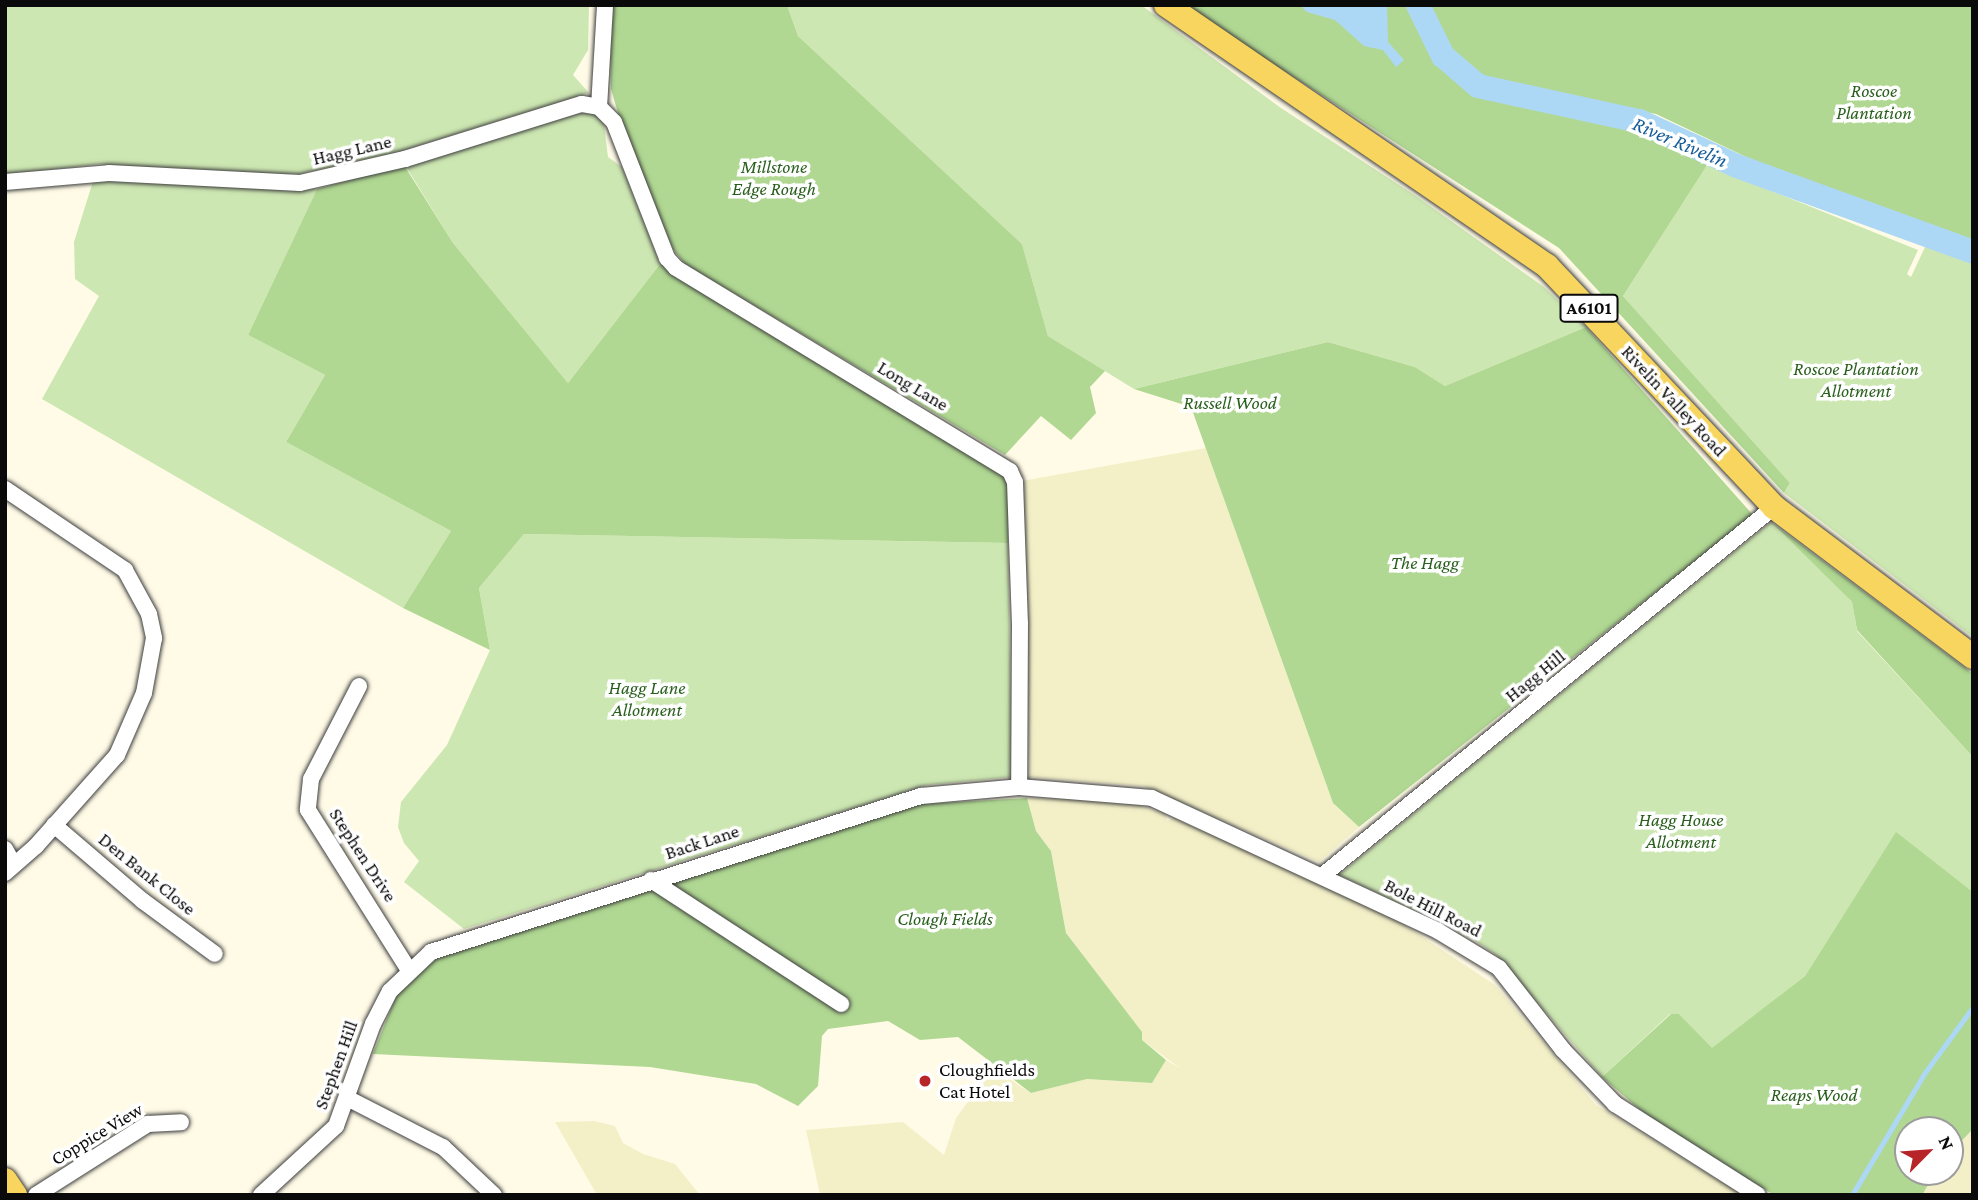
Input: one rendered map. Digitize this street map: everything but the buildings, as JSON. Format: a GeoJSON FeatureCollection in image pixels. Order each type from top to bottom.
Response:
{"type":"FeatureCollection","features":[{"type":"Feature","properties":{"kind":"main road","name":"Rivelin Valley Road"},"geometry":{"type":"LineString","coordinates":[[1166,5],[1547,266],[1774,508],[1973,657]]}},
{"type":"Feature","properties":{"kind":"main road"},"geometry":{"type":"LineString","coordinates":[[5,1180],[15,1195]]}},
{"type":"Feature","properties":{"kind":"street"},"geometry":{"type":"LineString","coordinates":[[599,107],[604,5]]}},
{"type":"Feature","properties":{"kind":"street","name":"Hagg Lane"},"geometry":{"type":"LineString","coordinates":[[5,181],[120,173],[300,183],[405,159],[582,104],[599,107]]}},
{"type":"Feature","properties":{"kind":"street","name":"Long Lane"},"geometry":{"type":"LineString","coordinates":[[599,107],[614,122],[667,258],[676,268],[1010,471],[1015,482],[1020,623],[1019,787]]}},
{"type":"Feature","properties":{"kind":"street"},"geometry":{"type":"LineString","coordinates":[[5,489],[125,570],[149,614],[154,638],[151,665],[132,726],[117,755],[10,869]]}},
{"type":"Feature","properties":{"kind":"street","name":"Hagg Hill"},"geometry":{"type":"LineString","coordinates":[[1322,876],[1774,508]]}},
{"type":"Feature","properties":{"kind":"street","name":"Stephen Drive"},"geometry":{"type":"LineString","coordinates":[[359,686],[311,779],[308,810],[408,969]]}},
{"type":"Feature","properties":{"kind":"street","name":"Bole Hill Road"},"geometry":{"type":"LineString","coordinates":[[1019,787],[1152,798],[1438,931],[1499,968],[1563,1050],[1615,1104],[1758,1195]]}},
{"type":"Feature","properties":{"kind":"street","name":"Back Lane"},"geometry":{"type":"LineString","coordinates":[[408,969],[452,942],[921,796],[1019,787]]}},
{"type":"Feature","properties":{"kind":"street","name":"Den Bank Close"},"geometry":{"type":"LineString","coordinates":[[54,825],[143,901],[215,954]]}},
{"type":"Feature","properties":{"kind":"street"},"geometry":{"type":"LineString","coordinates":[[5,849],[10,869]]}},
{"type":"Feature","properties":{"kind":"street"},"geometry":{"type":"LineString","coordinates":[[651,880],[841,1004]]}},
{"type":"Feature","properties":{"kind":"street","name":"Stephen Hill"},"geometry":{"type":"LineString","coordinates":[[261,1195],[337,1126],[349,1100],[373,1024],[408,969]]}},
{"type":"Feature","properties":{"kind":"street"},"geometry":{"type":"LineString","coordinates":[[349,1100],[443,1147],[494,1195]]}},
{"type":"Feature","properties":{"kind":"street","name":"Coppice View"},"geometry":{"type":"LineString","coordinates":[[36,1195],[148,1124],[181,1122]]}},
{"type":"Feature","properties":{"kind":"shaded area"},"geometry":{"type":"Polygon","coordinates":[[[1206,448],[1333,803],[1359,827],[1319,862],[1143,786],[1030,777],[1022,481],[1206,448]]]}},
{"type":"Feature","properties":{"kind":"shaded area"},"geometry":{"type":"Polygon","coordinates":[[[1027,798],[1120,800],[1144,807],[1165,814],[1167,821],[1174,818],[1394,918],[1495,985],[1596,1105],[1742,1195],[820,1195],[806,1130],[903,1122],[944,1155],[956,1118],[993,1068],[1031,1093],[1087,1079],[1151,1083],[1166,1060],[1181,1069],[1142,1040],[1141,1032],[1066,933],[1051,851],[1036,831],[1027,798]]]}},
{"type":"Feature","properties":{"kind":"shaded area"},"geometry":{"type":"Polygon","coordinates":[[[594,1121],[615,1126],[623,1143],[643,1154],[675,1164],[700,1195],[597,1195],[555,1122],[594,1121]]]}},
{"type":"Feature","properties":{"kind":"shaded area"},"geometry":{"type":"Polygon","coordinates":[[[1973,1129],[1973,1195],[1918,1195],[1925,1186],[1964,1186],[1964,1138],[1973,1129]]]}},
{"type":"Feature","properties":{"kind":"green space"},"geometry":{"type":"Polygon","coordinates":[[[5,5],[589,5],[588,50],[573,75],[589,93],[398,152],[299,174],[174,172],[99,164],[5,175],[5,5]]]}},
{"type":"Feature","properties":{"kind":"green space","name":"Millstone Edge Rough"},"geometry":{"type":"Polygon","coordinates":[[[609,5],[787,5],[798,36],[1022,244],[1048,336],[1105,371],[1090,387],[1096,413],[1071,440],[1041,416],[1005,455],[685,264],[673,249],[621,123],[611,89],[609,5]]]}},
{"type":"Feature","properties":{"kind":"green space"},"geometry":{"type":"Polygon","coordinates":[[[787,5],[1141,5],[1281,108],[1416,196],[1544,287],[1586,327],[1445,386],[1415,367],[1328,342],[1134,389],[1048,336],[1022,244],[798,36],[787,5]]]}},
{"type":"Feature","properties":{"kind":"green space"},"geometry":{"type":"Polygon","coordinates":[[[1182,5],[1411,5],[1437,60],[1465,85],[1629,126],[1711,159],[1623,296],[1790,483],[1784,493],[1559,248],[1182,5]]]}},
{"type":"Feature","properties":{"kind":"green space","name":"Roscoe Plantation"},"geometry":{"type":"Polygon","coordinates":[[[1424,5],[1973,5],[1973,243],[1761,164],[1656,114],[1478,80],[1446,52],[1424,5]]]}},
{"type":"Feature","properties":{"kind":"green space"},"geometry":{"type":"Polygon","coordinates":[[[581,111],[603,117],[608,157],[622,167],[660,264],[568,383],[453,243],[405,165],[581,111]]]}},
{"type":"Feature","properties":{"kind":"green space"},"geometry":{"type":"Polygon","coordinates":[[[404,165],[453,243],[568,383],[660,264],[1003,472],[1008,481],[1008,543],[524,534],[479,588],[490,650],[403,608],[451,531],[286,442],[325,375],[248,335],[317,189],[404,165]]]}},
{"type":"Feature","properties":{"kind":"green space","name":"Roscoe Plantation Allotment"},"geometry":{"type":"Polygon","coordinates":[[[1707,165],[1918,250],[1907,274],[1911,277],[1926,245],[1973,262],[1973,637],[1784,493],[1790,483],[1623,296],[1707,165]]]}},
{"type":"Feature","properties":{"kind":"green space"},"geometry":{"type":"Polygon","coordinates":[[[94,178],[317,189],[248,335],[325,375],[286,442],[451,531],[403,608],[42,399],[99,296],[75,279],[74,242],[94,178]]]}},
{"type":"Feature","properties":{"kind":"green space","name":"The Hagg"},"geometry":{"type":"Polygon","coordinates":[[[1586,327],[1753,515],[1359,827],[1333,803],[1191,407],[1134,389],[1328,342],[1415,367],[1445,386],[1586,327]]]}},
{"type":"Feature","properties":{"kind":"green space","name":"Hagg House Allotment"},"geometry":{"type":"Polygon","coordinates":[[[1771,522],[1852,602],[1857,631],[1973,757],[1973,892],[1896,833],[1805,976],[1712,1049],[1679,1014],[1670,1014],[1602,1077],[1495,954],[1462,932],[1339,875],[1771,522]]]}},
{"type":"Feature","properties":{"kind":"green space"},"geometry":{"type":"Polygon","coordinates":[[[1771,522],[1973,674],[1973,757],[1857,630],[1852,602],[1771,522]]]}},
{"type":"Feature","properties":{"kind":"green space","name":"Hagg Lane Allotment"},"geometry":{"type":"Polygon","coordinates":[[[524,534],[1008,543],[1012,777],[927,785],[464,929],[404,882],[419,861],[404,843],[398,827],[401,802],[447,745],[490,650],[479,588],[524,534]]]}},
{"type":"Feature","properties":{"kind":"green space","name":"Clough Fields"},"geometry":{"type":"Polygon","coordinates":[[[1027,798],[1036,831],[1051,851],[1066,933],[1142,1032],[1142,1040],[1166,1060],[1152,1083],[1087,1079],[1031,1093],[958,1037],[920,1040],[888,1021],[828,1029],[822,1036],[818,1086],[798,1106],[756,1084],[650,1067],[373,1054],[396,996],[434,958],[922,804],[1027,798]]]}},
{"type":"Feature","properties":{"kind":"green space","name":"Reaps Wood"},"geometry":{"type":"Polygon","coordinates":[[[1896,832],[1973,892],[1973,1129],[1964,1138],[1964,1116],[1894,1116],[1894,1186],[1927,1186],[1922,1195],[1774,1195],[1658,1125],[1602,1077],[1671,1014],[1679,1014],[1712,1048],[1805,976],[1896,832]]]}},
{"type":"Feature","properties":{"kind":"water"},"geometry":{"type":"Polygon","coordinates":[[[1300,5],[1387,5],[1388,42],[1404,60],[1396,67],[1383,50],[1364,46],[1335,20],[1307,12],[1300,5]]]}},
{"type":"Feature","properties":{"kind":"waterway","name":"River Rivelin"},"geometry":{"type":"LineString","coordinates":[[1418,5],[1443,56],[1478,86],[1639,121],[1737,166],[1973,252]]}},
{"type":"Feature","properties":{"kind":"waterway"},"geometry":{"type":"LineString","coordinates":[[1852,1195],[1924,1074],[1973,1007]]}},
{"type":"Feature","properties":{"kind":"place","name":"Cloughfields Cat Hotel"},"geometry":{"type":"Point","coordinates":[925,1081]}},
{"type":"Feature","properties":{"kind":"park label","name":"Russell Wood"},"geometry":{"type":"Point","coordinates":[1230,403]}}]}
